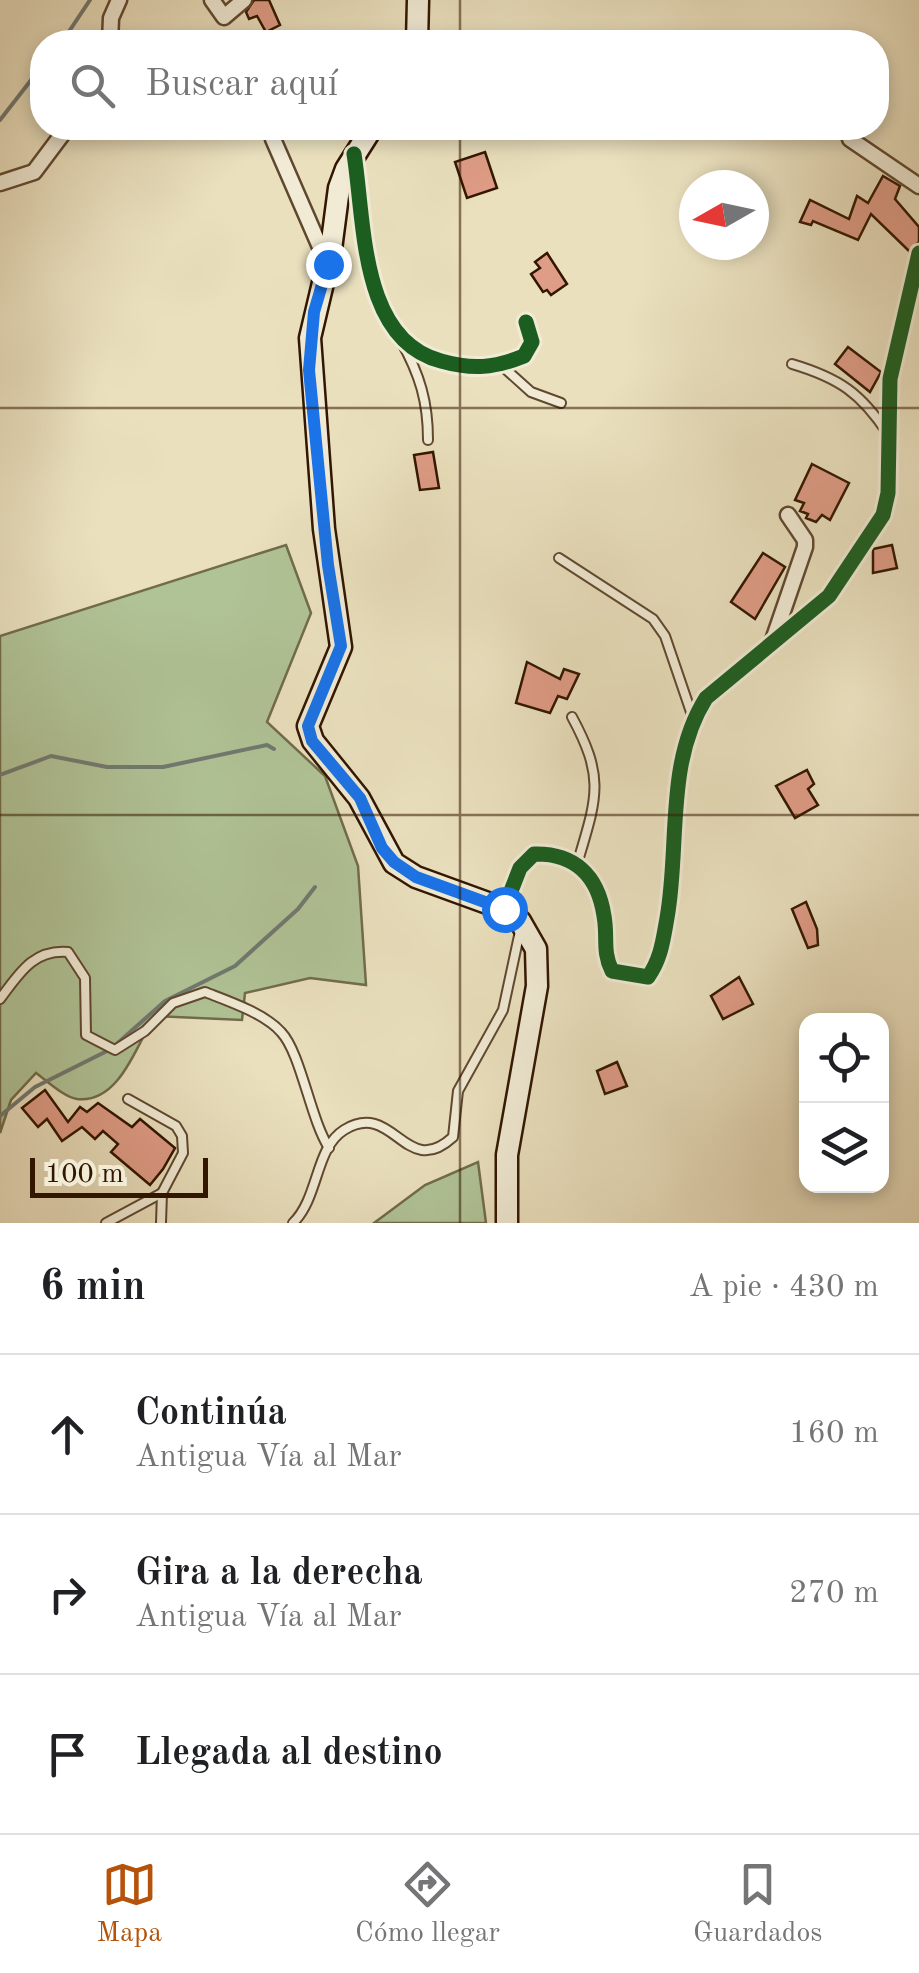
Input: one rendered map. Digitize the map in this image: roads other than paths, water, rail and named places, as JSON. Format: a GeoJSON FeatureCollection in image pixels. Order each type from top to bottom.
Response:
{"type":"FeatureCollection","features":[{"type":"Feature","properties":{"kind":"main road"},"geometry":{"type":"LineString","coordinates":[[417,30],[418,0]]}},
{"type":"Feature","properties":{"kind":"main road"},"geometry":{"type":"LineString","coordinates":[[364,140],[339,188],[328,264],[312,325],[309,370],[328,565],[341,646],[308,726],[312,741],[360,798],[382,848],[394,862],[416,877],[512,915],[536,949],[537,986],[507,1155],[507,1223]]}},
{"type":"Feature","properties":{"kind":"street"},"geometry":{"type":"LineString","coordinates":[[110,30],[119,0]]}},
{"type":"Feature","properties":{"kind":"street"},"geometry":{"type":"LineString","coordinates":[[212,0],[224,17],[244,0]]}},
{"type":"Feature","properties":{"kind":"street"},"geometry":{"type":"LineString","coordinates":[[0,184],[34,172],[58,140]]}},
{"type":"Feature","properties":{"kind":"street"},"geometry":{"type":"LineString","coordinates":[[274,140],[328,264]]}},
{"type":"Feature","properties":{"kind":"street"},"geometry":{"type":"LineString","coordinates":[[851,140],[919,186]]}},
{"type":"Feature","properties":{"kind":"street"},"geometry":{"type":"LineString","coordinates":[[354,154],[376,295],[384,318],[400,341],[421,356],[475,370],[524,356],[532,342],[526,322]]}},
{"type":"Feature","properties":{"kind":"street"},"geometry":{"type":"LineString","coordinates":[[512,915],[520,868],[534,854],[558,853],[578,862],[592,881],[604,916],[604,953],[612,971],[648,977],[659,962],[675,874],[678,780],[693,718],[706,698],[828,596],[883,515],[888,493],[890,378],[919,253]]}},
{"type":"Feature","properties":{"kind":"street"},"geometry":{"type":"LineString","coordinates":[[771,644],[806,540],[788,515]]}},
{"type":"Feature","properties":{"kind":"lane"},"geometry":{"type":"LineString","coordinates":[[400,341],[423,389],[428,440]]}},
{"type":"Feature","properties":{"kind":"lane"},"geometry":{"type":"LineString","coordinates":[[792,364],[820,372],[856,393],[888,434]]}},
{"type":"Feature","properties":{"kind":"lane"},"geometry":{"type":"LineString","coordinates":[[501,365],[531,392],[561,402]]}},
{"type":"Feature","properties":{"kind":"lane"},"geometry":{"type":"LineString","coordinates":[[559,558],[653,619],[665,636],[693,718]]}},
{"type":"Feature","properties":{"kind":"lane"},"geometry":{"type":"LineString","coordinates":[[572,717],[593,757],[596,804],[578,862]]}},
{"type":"Feature","properties":{"kind":"lane"},"geometry":{"type":"LineString","coordinates":[[293,1223],[314,1194],[329,1148],[341,1132],[373,1122],[387,1127],[404,1145],[424,1152],[441,1148],[453,1137],[463,1074],[504,1010],[518,954],[512,915]]}},
{"type":"Feature","properties":{"kind":"lane"},"geometry":{"type":"LineString","coordinates":[[0,998],[26,964],[50,950],[68,952],[85,978],[86,1035],[115,1050],[145,1031],[173,1003],[205,992],[235,1003],[282,1032],[317,1128],[329,1148]]}},
{"type":"Feature","properties":{"kind":"lane"},"geometry":{"type":"LineString","coordinates":[[128,1099],[176,1126],[182,1136],[183,1153],[162,1193],[161,1223]]}},
{"type":"Feature","properties":{"kind":"lane"},"geometry":{"type":"LineString","coordinates":[[106,1223],[162,1193]]}},
{"type":"Feature","properties":{"kind":"waterway"},"geometry":{"type":"LineString","coordinates":[[70,30],[90,0]]}},
{"type":"Feature","properties":{"kind":"waterway"},"geometry":{"type":"LineString","coordinates":[[0,120],[30,81]]}},
{"type":"Feature","properties":{"kind":"waterway"},"geometry":{"type":"LineString","coordinates":[[0,775],[51,756],[107,767],[163,767],[267,745],[274,749]]}},
{"type":"Feature","properties":{"kind":"waterway"},"geometry":{"type":"LineString","coordinates":[[0,1116],[35,1087],[111,1049],[165,1001],[235,966],[298,909],[315,887]]}}]}
